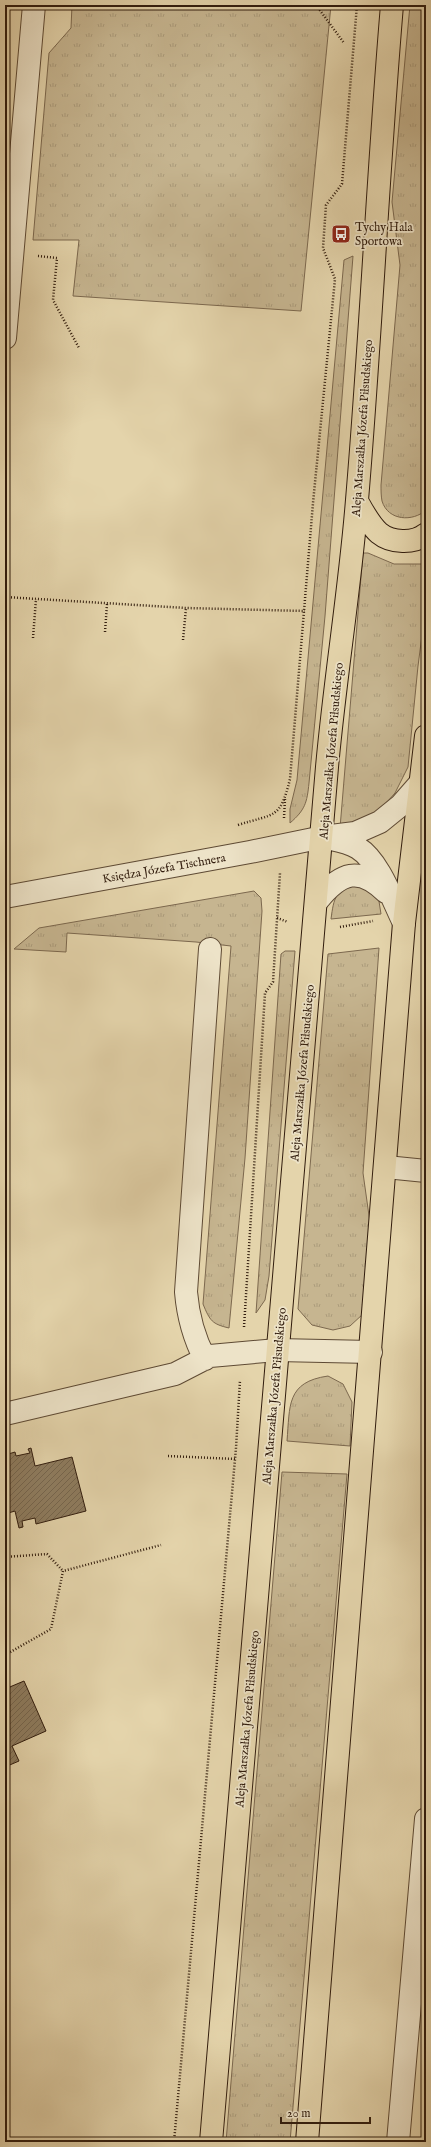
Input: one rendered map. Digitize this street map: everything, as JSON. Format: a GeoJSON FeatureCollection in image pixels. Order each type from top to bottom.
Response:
{"type":"FeatureCollection","features":[{"type":"Feature","properties":{"kind":"main road","name":"Aleja Marszałka Józefa Piłsudskiego"},"geometry":{"type":"LineString","coordinates":[[211,2142],[278,1350],[318,900],[328,765],[357,501],[381,137],[392,5]]}},
{"type":"Feature","properties":{"kind":"main road"},"geometry":{"type":"LineString","coordinates":[[357,501],[379,533],[394,540],[409,541],[422,537],[426,534]]}},
{"type":"Feature","properties":{"kind":"main road"},"geometry":{"type":"LineString","coordinates":[[307,2142],[386,1167],[404,923],[422,781],[426,736]]}},
{"type":"Feature","properties":{"kind":"street"},"geometry":{"type":"LineString","coordinates":[[5,338],[34,5]]}},
{"type":"Feature","properties":{"kind":"street","name":"Księdza Józefa Tischnera"},"geometry":{"type":"LineString","coordinates":[[5,897],[282,846],[323,837],[355,833],[380,822],[401,805],[422,781]]}},
{"type":"Feature","properties":{"kind":"street"},"geometry":{"type":"LineString","coordinates":[[323,837],[345,842],[359,848],[370,860],[404,923]]}},
{"type":"Feature","properties":{"kind":"street"},"geometry":{"type":"LineString","coordinates":[[318,900],[329,887],[339,880],[361,875],[374,880],[390,895]]}},
{"type":"Feature","properties":{"kind":"street"},"geometry":{"type":"LineString","coordinates":[[205,1359],[191,1326],[186,1292],[210,949]]}},
{"type":"Feature","properties":{"kind":"street"},"geometry":{"type":"LineString","coordinates":[[386,1167],[426,1171]]}},
{"type":"Feature","properties":{"kind":"street"},"geometry":{"type":"LineString","coordinates":[[5,1414],[175,1374],[210,1356],[278,1350],[371,1352]]}},
{"type":"Feature","properties":{"kind":"street"},"geometry":{"type":"LineString","coordinates":[[398,2142],[417,2019],[426,1819]]}},
{"type":"Feature","properties":{"kind":"path"},"geometry":{"type":"LineString","coordinates":[[316,5],[344,43]]}},
{"type":"Feature","properties":{"kind":"path"},"geometry":{"type":"LineString","coordinates":[[174,2142],[235,1458],[265,993],[272,982],[285,799],[290,779],[313,503],[335,279],[323,248],[326,205],[342,184],[357,5]]}},
{"type":"Feature","properties":{"kind":"path"},"geometry":{"type":"LineString","coordinates":[[12,254],[57,258],[53,300],[79,348]]}},
{"type":"Feature","properties":{"kind":"path"},"geometry":{"type":"LineString","coordinates":[[5,597],[186,608],[305,611]]}},
{"type":"Feature","properties":{"kind":"path"},"geometry":{"type":"LineString","coordinates":[[33,638],[36,599]]}},
{"type":"Feature","properties":{"kind":"path"},"geometry":{"type":"LineString","coordinates":[[105,632],[107,604]]}},
{"type":"Feature","properties":{"kind":"path"},"geometry":{"type":"LineString","coordinates":[[183,640],[186,608]]}},
{"type":"Feature","properties":{"kind":"path"},"geometry":{"type":"LineString","coordinates":[[231,827],[279,811],[285,799]]}},
{"type":"Feature","properties":{"kind":"path"},"geometry":{"type":"LineString","coordinates":[[277,918],[291,923],[340,927],[377,920],[404,923]]}},
{"type":"Feature","properties":{"kind":"path"},"geometry":{"type":"LineString","coordinates":[[168,1456],[235,1458]]}},
{"type":"Feature","properties":{"kind":"path"},"geometry":{"type":"LineString","coordinates":[[63,1571],[161,1545]]}},
{"type":"Feature","properties":{"kind":"path"},"geometry":{"type":"LineString","coordinates":[[5,1558],[47,1554],[63,1571]]}},
{"type":"Feature","properties":{"kind":"path"},"geometry":{"type":"LineString","coordinates":[[5,1655],[51,1629],[63,1571]]}},
{"type":"Feature","properties":{"kind":"green space"},"geometry":{"type":"Polygon","coordinates":[[[72,5],[331,5],[301,311],[73,296],[79,240],[33,240],[49,53],[71,28],[72,5]]]}},
{"type":"Feature","properties":{"kind":"green space"},"geometry":{"type":"Polygon","coordinates":[[[410,5],[426,5],[426,510],[421,514],[408,518],[401,518],[390,513],[385,508],[382,501],[381,485],[400,265],[392,202],[410,5]]]}},
{"type":"Feature","properties":{"kind":"green space"},"geometry":{"type":"Polygon","coordinates":[[[353,256],[325,616],[309,783],[304,806],[299,814],[290,823],[290,809],[297,780],[344,260],[353,256]]]}},
{"type":"Feature","properties":{"kind":"green space"},"geometry":{"type":"Polygon","coordinates":[[[363,553],[368,553],[394,564],[422,564],[426,569],[425,612],[408,767],[395,793],[378,812],[340,828],[363,553]]]}},
{"type":"Feature","properties":{"kind":"green space"},"geometry":{"type":"Polygon","coordinates":[[[357,884],[378,895],[381,914],[331,919],[333,905],[337,896],[344,889],[357,884]]]}},
{"type":"Feature","properties":{"kind":"green space"},"geometry":{"type":"Polygon","coordinates":[[[254,891],[261,898],[262,911],[245,1158],[229,1328],[212,1321],[203,1304],[231,946],[196,942],[67,933],[66,952],[14,949],[39,928],[254,891]]]}},
{"type":"Feature","properties":{"kind":"green space"},"geometry":{"type":"Polygon","coordinates":[[[379,948],[363,1173],[372,1237],[363,1314],[350,1326],[333,1330],[312,1325],[298,1309],[328,954],[379,948]]]}},
{"type":"Feature","properties":{"kind":"green space"},"geometry":{"type":"Polygon","coordinates":[[[285,951],[295,951],[269,1276],[265,1300],[256,1313],[281,954],[285,951]]]}},
{"type":"Feature","properties":{"kind":"green space"},"geometry":{"type":"Polygon","coordinates":[[[328,1376],[343,1384],[352,1402],[350,1446],[287,1441],[290,1407],[297,1390],[304,1384],[314,1379],[328,1376]]]}},
{"type":"Feature","properties":{"kind":"green space"},"geometry":{"type":"Polygon","coordinates":[[[282,1472],[347,1474],[290,2142],[226,2142],[282,1472]]]}},
{"type":"Feature","properties":{"kind":"building"},"geometry":{"type":"Polygon","coordinates":[[[31,1448],[35,1466],[72,1457],[86,1511],[36,1524],[35,1518],[22,1521],[23,1527],[19,1528],[15,1511],[5,1514],[5,1455],[15,1452],[16,1456],[30,1453],[28,1449],[31,1448]]]}},
{"type":"Feature","properties":{"kind":"building"},"geometry":{"type":"Polygon","coordinates":[[[24,1681],[46,1731],[12,1746],[19,1761],[5,1767],[5,1689],[24,1681]]]}},
{"type":"Feature","properties":{"kind":"place","name":"Tychy Hala Sportowa"},"geometry":{"type":"Point","coordinates":[341,234]}}]}
